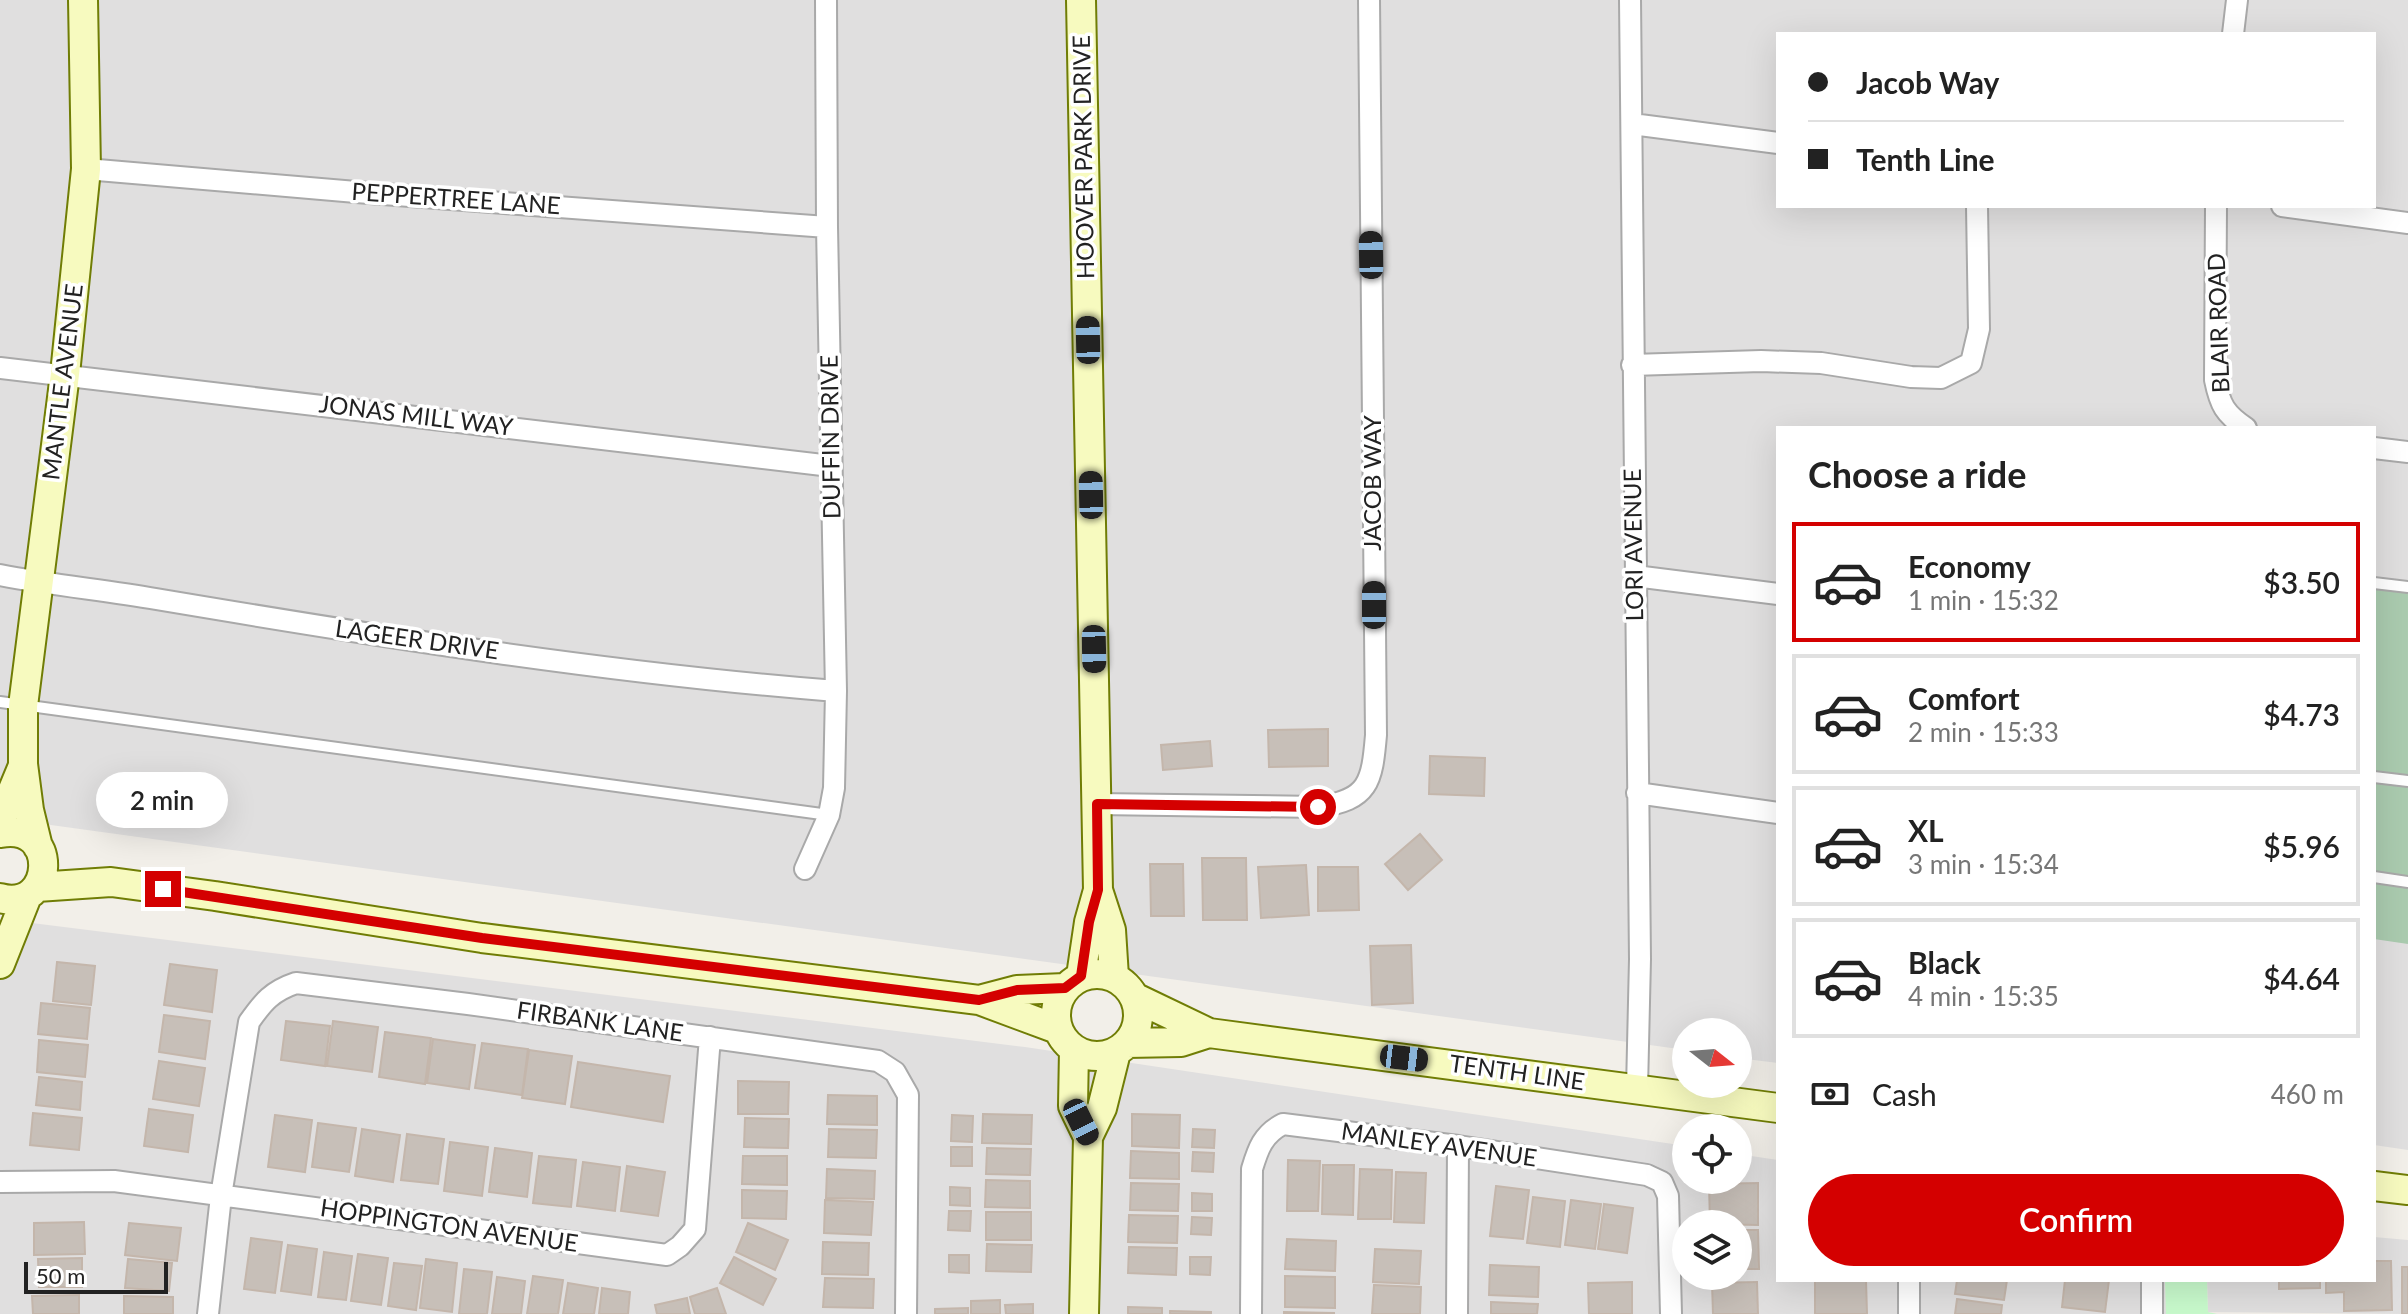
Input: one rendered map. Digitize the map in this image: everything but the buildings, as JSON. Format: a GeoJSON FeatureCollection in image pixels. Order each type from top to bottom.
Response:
{"type":"FeatureCollection","features":[{"type":"Feature","properties":{"kind":"street","name":"MANTLE AVENUE"},"geometry":{"type":"LineString","coordinates":[[40,850],[29,810],[12,704],[39,580],[65,374],[86,169],[83,0]]}},
{"type":"Feature","properties":{"kind":"street","name":"DUFFIN DRIVE"},"geometry":{"type":"LineString","coordinates":[[805,869],[829,815],[834,788],[836,691],[826,0]]}},
{"type":"Feature","properties":{"kind":"street","name":"HOOVER PARK DRIVE"},"geometry":{"type":"LineString","coordinates":[[1073,982],[1098,890],[1081,0]]}},
{"type":"Feature","properties":{"kind":"street","name":"JACOB WAY"},"geometry":{"type":"LineString","coordinates":[[1097,804],[1318,807],[1351,800],[1371,776],[1376,735],[1369,0]]}},
{"type":"Feature","properties":{"kind":"street","name":"LORI AVENUE"},"geometry":{"type":"LineString","coordinates":[[1630,0],[1640,959],[1637,1089]]}},
{"type":"Feature","properties":{"kind":"street"},"geometry":{"type":"LineString","coordinates":[[2233,32],[2237,0]]}},
{"type":"Feature","properties":{"kind":"street"},"geometry":{"type":"LineString","coordinates":[[1632,124],[1776,143]]}},
{"type":"Feature","properties":{"kind":"street","name":"PEPPERTREE LANE"},"geometry":{"type":"LineString","coordinates":[[86,169],[827,227]]}},
{"type":"Feature","properties":{"kind":"street"},"geometry":{"type":"LineString","coordinates":[[1632,365],[1761,361],[1821,363],[1911,377],[1941,378],[1971,363],[1976,347],[1979,329],[1977,208]]}},
{"type":"Feature","properties":{"kind":"street","name":"BLAIR ROAD"},"geometry":{"type":"LineString","coordinates":[[2216,208],[2215,380],[2220,403],[2243,426]]}},
{"type":"Feature","properties":{"kind":"street"},"geometry":{"type":"LineString","coordinates":[[2297,208],[2408,223]]}},
{"type":"Feature","properties":{"kind":"street","name":"JONAS MILL WAY"},"geometry":{"type":"LineString","coordinates":[[0,368],[831,466]]}},
{"type":"Feature","properties":{"kind":"street"},"geometry":{"type":"LineString","coordinates":[[2376,448],[2408,452]]}},
{"type":"Feature","properties":{"kind":"street","name":"LAGEER DRIVE"},"geometry":{"type":"LineString","coordinates":[[0,575],[308,625],[695,680],[836,691]]}},
{"type":"Feature","properties":{"kind":"street"},"geometry":{"type":"LineString","coordinates":[[1635,576],[1776,594]]}},
{"type":"Feature","properties":{"kind":"street","name":"MANTLE AVENUE"},"geometry":{"type":"LineString","coordinates":[[0,821],[23,764]]}},
{"type":"Feature","properties":{"kind":"street"},"geometry":{"type":"LineString","coordinates":[[1637,793],[1776,813]]}},
{"type":"Feature","properties":{"kind":"street"},"geometry":{"type":"LineString","coordinates":[[0,833],[23,834],[40,850],[111,882]]}},
{"type":"Feature","properties":{"kind":"street"},"geometry":{"type":"LineString","coordinates":[[0,964],[21,894],[44,866],[40,850]]}},
{"type":"Feature","properties":{"kind":"street"},"geometry":{"type":"LineString","coordinates":[[21,894],[111,882],[482,938],[979,1000],[1066,1040],[1088,1056],[1102,1056],[1121,1048]]}},
{"type":"Feature","properties":{"kind":"street","name":"HOOVER PARK DRIVE"},"geometry":{"type":"LineString","coordinates":[[1098,890],[1111,930],[1114,977]]}},
{"type":"Feature","properties":{"kind":"street"},"geometry":{"type":"LineString","coordinates":[[979,1000],[1017,990],[1073,982],[1093,973],[1114,977],[1134,997],[1137,1022],[1121,1048],[1102,1108],[1088,1137],[1084,1314]]}},
{"type":"Feature","properties":{"kind":"street"},"geometry":{"type":"LineString","coordinates":[[1073,982],[1058,1001],[1055,1015],[1066,1040],[1073,1106],[1088,1137]]}},
{"type":"Feature","properties":{"kind":"street","name":"FIRBANK LANE"},"geometry":{"type":"LineString","coordinates":[[208,1314],[221,1196],[249,1022],[264,1000],[277,990],[296,983],[878,1061],[895,1072],[908,1095],[906,1314]]}},
{"type":"Feature","properties":{"kind":"street","name":"TENTH LINE"},"geometry":{"type":"LineString","coordinates":[[1134,997],[1209,1033],[1776,1108]]}},
{"type":"Feature","properties":{"kind":"street","name":"TENTH LINE"},"geometry":{"type":"LineString","coordinates":[[1121,1048],[1181,1042],[1209,1033]]}},
{"type":"Feature","properties":{"kind":"street","name":"HOPPINGTON AVENUE"},"geometry":{"type":"LineString","coordinates":[[0,1182],[114,1181],[667,1255],[695,1229],[710,1037]]}},
{"type":"Feature","properties":{"kind":"street","name":"MANLEY AVENUE"},"geometry":{"type":"LineString","coordinates":[[1251,1314],[1252,1169],[1259,1146],[1271,1131],[1283,1124],[1458,1146],[1647,1175],[1662,1182],[1668,1196],[1671,1314]]}},
{"type":"Feature","properties":{"kind":"street"},"geometry":{"type":"LineString","coordinates":[[1457,1314],[1458,1146]]}},
{"type":"Feature","properties":{"kind":"street"},"geometry":{"type":"LineString","coordinates":[[2376,1186],[2408,1190]]}},
{"type":"Feature","properties":{"kind":"street"},"geometry":{"type":"LineString","coordinates":[[1909,1282],[1909,1314]]}},
{"type":"Feature","properties":{"kind":"street"},"geometry":{"type":"LineString","coordinates":[[2152,1282],[2152,1314]]}},
{"type":"Feature","properties":{"kind":"lane"},"geometry":{"type":"LineString","coordinates":[[2376,583],[2408,587]]}},
{"type":"Feature","properties":{"kind":"lane"},"geometry":{"type":"LineString","coordinates":[[12,704],[829,815]]}},
{"type":"Feature","properties":{"kind":"lane"},"geometry":{"type":"LineString","coordinates":[[2376,777],[2408,781]]}},
{"type":"Feature","properties":{"kind":"lane"},"geometry":{"type":"LineString","coordinates":[[2376,877],[2408,882]]}},
{"type":"Feature","properties":{"kind":"shaded area"},"geometry":{"type":"Polygon","coordinates":[[[0,0],[2408,0],[2408,1150],[2376,1145],[2376,426],[1776,426],[1776,1063],[1752,1060],[1752,1018],[1672,1018],[1672,1048],[0,818],[0,0]]]}},
{"type":"Feature","properties":{"kind":"shaded area"},"geometry":{"type":"Polygon","coordinates":[[[0,919],[1025,1047],[1672,1144],[1672,1194],[1752,1194],[1752,1156],[1776,1160],[1776,1282],[2165,1282],[2166,1314],[0,1314],[0,919]]]}},
{"type":"Feature","properties":{"kind":"shaded area"},"geometry":{"type":"Polygon","coordinates":[[[2376,1237],[2408,1240],[2408,1314],[2208,1312],[2207,1282],[2376,1282],[2376,1237]]]}},
{"type":"Feature","properties":{"kind":"green space"},"geometry":{"type":"Polygon","coordinates":[[[2376,588],[2408,592],[2408,944],[2376,939],[2376,588]]]}},
{"type":"Feature","properties":{"kind":"green space"},"geometry":{"type":"Polygon","coordinates":[[[2165,1282],[2207,1282],[2208,1312],[2217,1314],[2166,1314],[2165,1282]]]}},
{"type":"Feature","properties":{"kind":"route"},"geometry":{"type":"LineString","coordinates":[[163,889],[482,938],[979,1000],[1017,990],[1065,988],[1081,976],[1089,922],[1098,890],[1097,804],[1318,807]]}}]}
